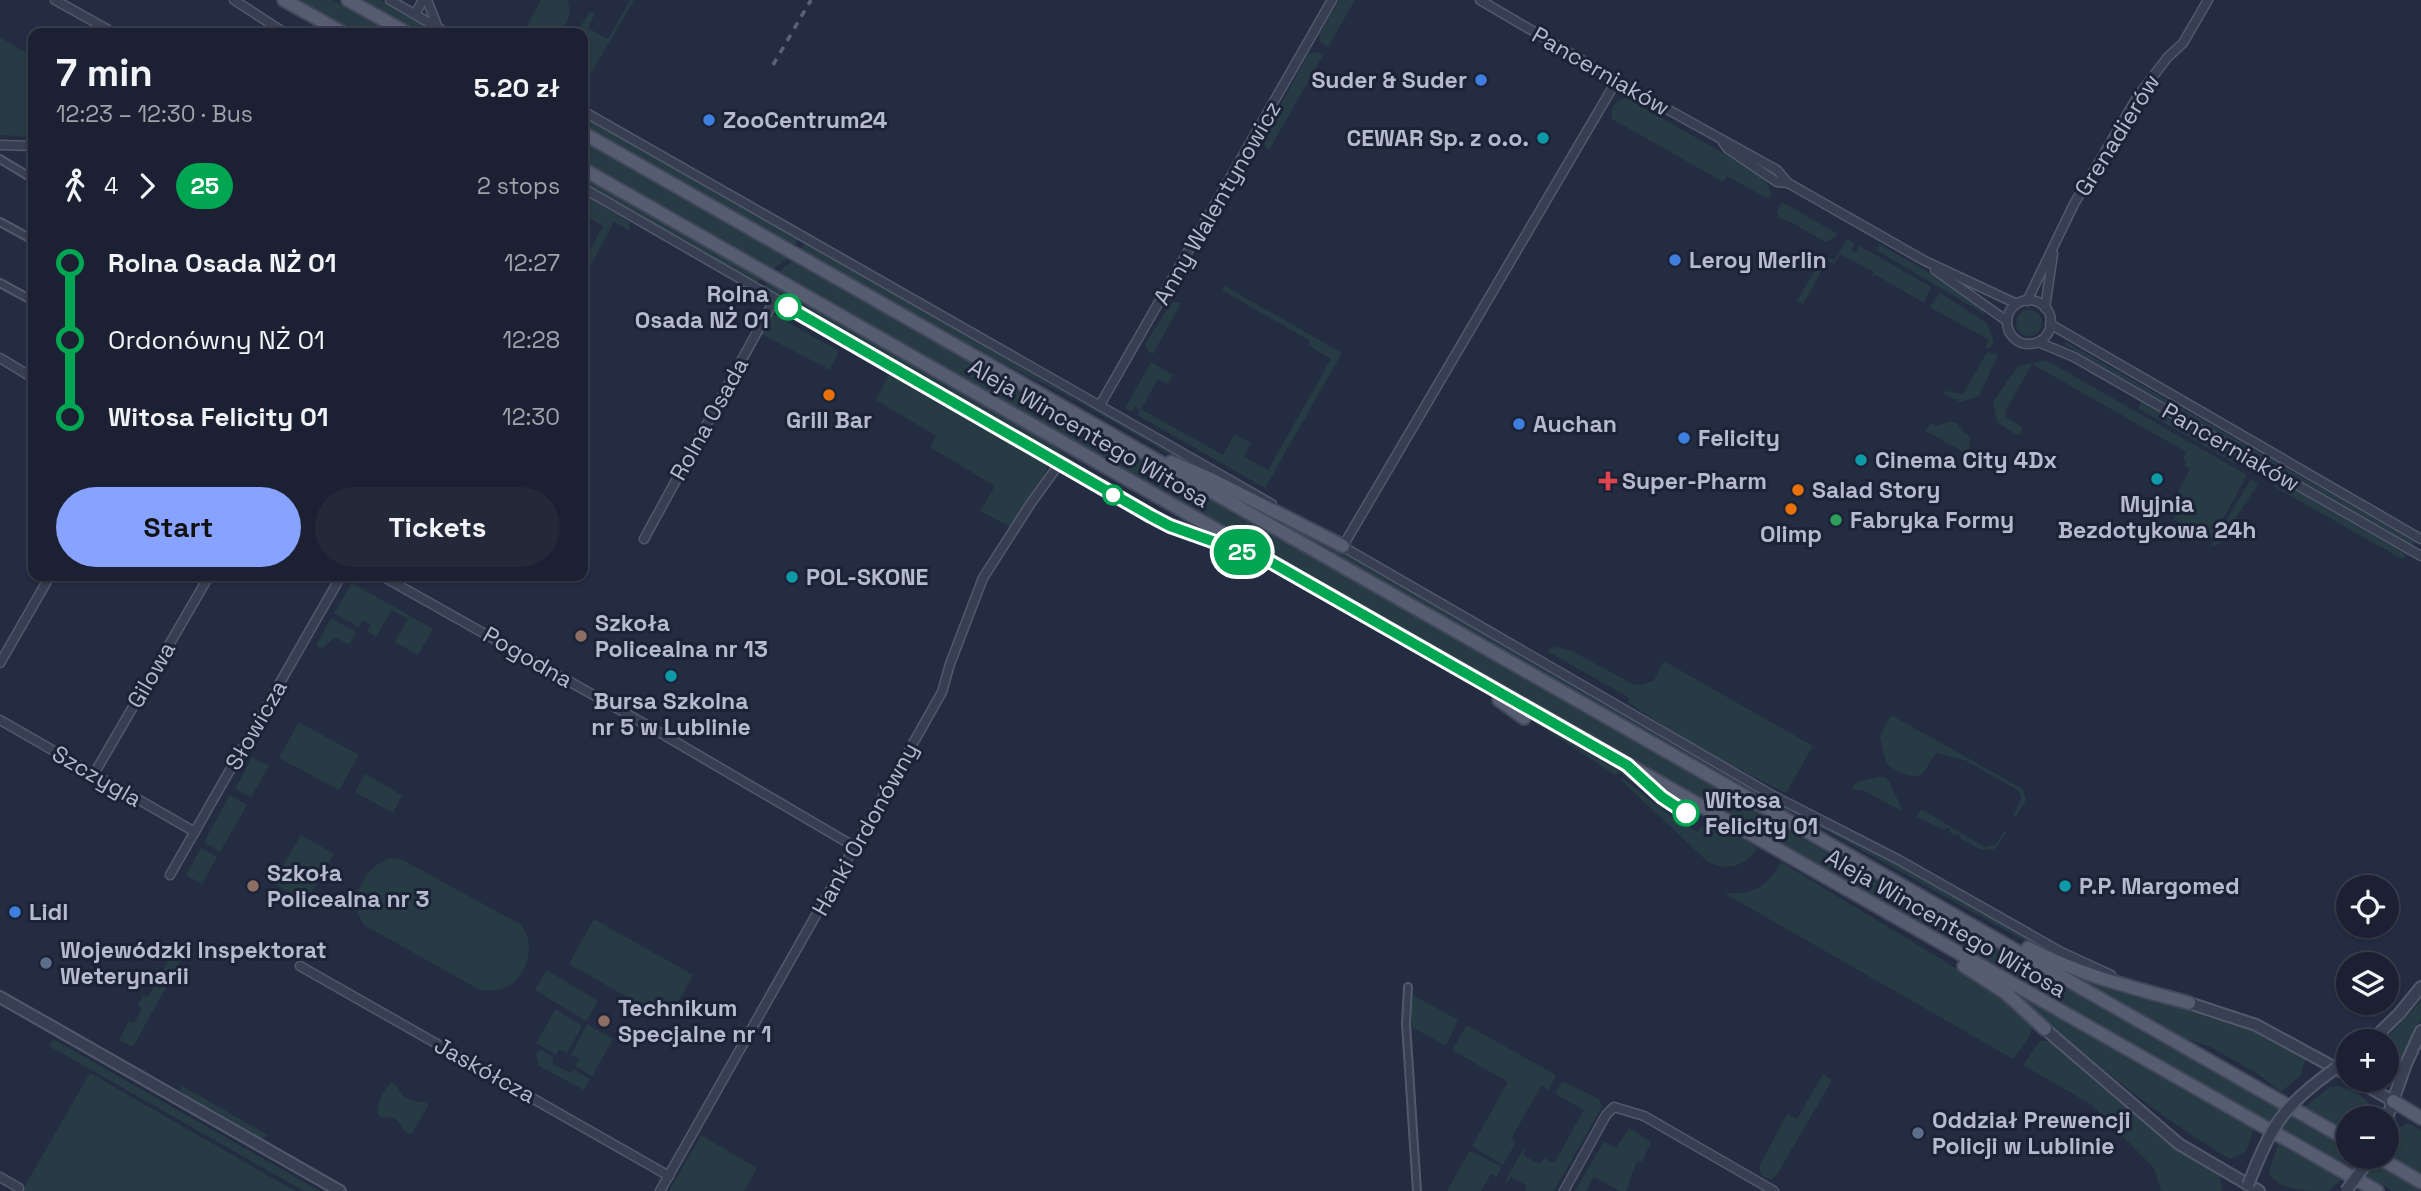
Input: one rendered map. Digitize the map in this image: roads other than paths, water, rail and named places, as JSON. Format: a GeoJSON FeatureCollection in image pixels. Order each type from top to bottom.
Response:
{"type":"FeatureCollection","features":[{"type":"Feature","properties":{"kind":"main road"},"geometry":{"type":"LineString","coordinates":[[284,0],[334,28]]}},
{"type":"Feature","properties":{"kind":"main road"},"geometry":{"type":"LineString","coordinates":[[348,0],[398,28]]}},
{"type":"Feature","properties":{"kind":"main road","name":"Aleja Wincentego Witosa"},"geometry":{"type":"LineString","coordinates":[[588,136],[2336,1133]]}},
{"type":"Feature","properties":{"kind":"main road","name":"Aleja Wincentego Witosa"},"geometry":{"type":"LineString","coordinates":[[588,172],[2377,1191]]}},
{"type":"Feature","properties":{"kind":"main road"},"geometry":{"type":"LineString","coordinates":[[1135,448],[1199,473],[1343,546]]}},
{"type":"Feature","properties":{"kind":"main road"},"geometry":{"type":"LineString","coordinates":[[1060,463],[1170,526],[1271,562]]}},
{"type":"Feature","properties":{"kind":"main road"},"geometry":{"type":"LineString","coordinates":[[1447,663],[1524,718]]}},
{"type":"Feature","properties":{"kind":"main road"},"geometry":{"type":"LineString","coordinates":[[1907,888],[1975,919],[2070,969],[2189,1003]]}},
{"type":"Feature","properties":{"kind":"main road"},"geometry":{"type":"LineString","coordinates":[[1885,913],[2006,993],[2045,1029]]}},
{"type":"Feature","properties":{"kind":"main road"},"geometry":{"type":"LineString","coordinates":[[2393,1101],[2421,1118]]}},
{"type":"Feature","properties":{"kind":"main road"},"geometry":{"type":"LineString","coordinates":[[2399,1169],[2421,1182]]}},
{"type":"Feature","properties":{"kind":"street"},"geometry":{"type":"LineString","coordinates":[[55,0],[105,28]]}},
{"type":"Feature","properties":{"kind":"street"},"geometry":{"type":"LineString","coordinates":[[234,0],[277,28]]}},
{"type":"Feature","properties":{"kind":"street"},"geometry":{"type":"LineString","coordinates":[[390,0],[438,28]]}},
{"type":"Feature","properties":{"kind":"street"},"geometry":{"type":"LineString","coordinates":[[415,14],[425,0],[438,28]]}},
{"type":"Feature","properties":{"kind":"street","name":"Anny Walentynowicz"},"geometry":{"type":"LineString","coordinates":[[1100,405],[1332,0]]}},
{"type":"Feature","properties":{"kind":"street","name":"Pancerniaków"},"geometry":{"type":"LineString","coordinates":[[1480,0],[1723,142],[1777,170],[1788,183],[1925,261],[2017,304]]}},
{"type":"Feature","properties":{"kind":"street","name":"Grenadierów"},"geometry":{"type":"LineString","coordinates":[[2028,301],[2074,204],[2138,96],[2167,58],[2183,43],[2208,0]]}},
{"type":"Feature","properties":{"kind":"street"},"geometry":{"type":"LineString","coordinates":[[1343,546],[1617,80]]}},
{"type":"Feature","properties":{"kind":"street","name":"Aleja Wincentego Witosa"},"geometry":{"type":"LineString","coordinates":[[588,114],[1100,405],[1772,795],[1899,860],[2060,953],[2117,978],[2256,1025],[2336,1068]]}},
{"type":"Feature","properties":{"kind":"street"},"geometry":{"type":"LineString","coordinates":[[0,145],[28,146]]}},
{"type":"Feature","properties":{"kind":"street"},"geometry":{"type":"LineString","coordinates":[[0,159],[28,176]]}},
{"type":"Feature","properties":{"kind":"street","name":"Aleja Wincentego Witosa"},"geometry":{"type":"LineString","coordinates":[[588,191],[1060,463]]}},
{"type":"Feature","properties":{"kind":"street"},"geometry":{"type":"LineString","coordinates":[[0,222],[28,237]]}},
{"type":"Feature","properties":{"kind":"street"},"geometry":{"type":"LineString","coordinates":[[2045,308],[2028,301],[2017,304],[2008,315],[2007,321],[2009,332],[2017,341],[2031,344],[2038,342],[2048,331],[2050,324],[2045,308],[2056,241]]}},
{"type":"Feature","properties":{"kind":"street","name":"Pancerniaków"},"geometry":{"type":"LineString","coordinates":[[1925,261],[1960,290],[2007,321]]}},
{"type":"Feature","properties":{"kind":"street"},"geometry":{"type":"LineString","coordinates":[[0,283],[28,298]]}},
{"type":"Feature","properties":{"kind":"street","name":"Rolna Osada"},"geometry":{"type":"LineString","coordinates":[[644,539],[775,299]]}},
{"type":"Feature","properties":{"kind":"street","name":"Pancerniaków"},"geometry":{"type":"LineString","coordinates":[[2050,324],[2421,539]]}},
{"type":"Feature","properties":{"kind":"street","name":"Pancerniaków"},"geometry":{"type":"LineString","coordinates":[[2038,342],[2074,357],[2421,556]]}},
{"type":"Feature","properties":{"kind":"street"},"geometry":{"type":"LineString","coordinates":[[0,358],[28,375]]}},
{"type":"Feature","properties":{"kind":"street","name":"Hanki Ordonówny"},"geometry":{"type":"LineString","coordinates":[[660,1191],[942,692],[983,578],[1060,463]]}},
{"type":"Feature","properties":{"kind":"street"},"geometry":{"type":"LineString","coordinates":[[0,663],[47,581]]}},
{"type":"Feature","properties":{"kind":"street","name":"Gilowa"},"geometry":{"type":"LineString","coordinates":[[94,774],[206,581]]}},
{"type":"Feature","properties":{"kind":"street","name":"Słowicza"},"geometry":{"type":"LineString","coordinates":[[170,875],[338,581]]}},
{"type":"Feature","properties":{"kind":"street","name":"Pogodna"},"geometry":{"type":"LineString","coordinates":[[391,581],[652,728],[855,847]]}},
{"type":"Feature","properties":{"kind":"street","name":"Szczygla"},"geometry":{"type":"LineString","coordinates":[[0,720],[195,832]]}},
{"type":"Feature","properties":{"kind":"street","name":"Jaskółcza"},"geometry":{"type":"LineString","coordinates":[[300,966],[669,1175]]}},
{"type":"Feature","properties":{"kind":"street"},"geometry":{"type":"LineString","coordinates":[[1408,987],[1406,1024],[1416,1191]]}},
{"type":"Feature","properties":{"kind":"street"},"geometry":{"type":"LineString","coordinates":[[2383,1029],[2421,987]]}},
{"type":"Feature","properties":{"kind":"street"},"geometry":{"type":"LineString","coordinates":[[0,997],[340,1191]]}},
{"type":"Feature","properties":{"kind":"street","name":"Aleja Wincentego Witosa"},"geometry":{"type":"LineString","coordinates":[[2045,1029],[2179,1144],[2246,1188],[2259,1191]]}},
{"type":"Feature","properties":{"kind":"street"},"geometry":{"type":"LineString","coordinates":[[2391,1106],[2421,1031]]}},
{"type":"Feature","properties":{"kind":"street"},"geometry":{"type":"LineString","coordinates":[[2246,1188],[2262,1149],[2281,1116],[2304,1091],[2336,1068]]}},
{"type":"Feature","properties":{"kind":"street"},"geometry":{"type":"LineString","coordinates":[[2377,1092],[2393,1101]]}},
{"type":"Feature","properties":{"kind":"street"},"geometry":{"type":"LineString","coordinates":[[1564,1191],[1605,1115],[1614,1107],[1644,1116],[1774,1191]]}},
{"type":"Feature","properties":{"kind":"street"},"geometry":{"type":"LineString","coordinates":[[2346,1191],[2362,1169]]}},
{"type":"Feature","properties":{"kind":"street"},"geometry":{"type":"LineString","coordinates":[[0,1177],[19,1188]]}},
{"type":"Feature","properties":{"kind":"railway"},"geometry":{"type":"LineString","coordinates":[[773,65],[811,0]]}},
{"type":"Feature","properties":{"kind":"place","name":"Suder & Suder"},"geometry":{"type":"Point","coordinates":[1481,80]}},
{"type":"Feature","properties":{"kind":"place","name":"ZooCentrum24"},"geometry":{"type":"Point","coordinates":[709,120]}},
{"type":"Feature","properties":{"kind":"place","name":"CEWAR Sp. z o.o."},"geometry":{"type":"Point","coordinates":[1543,138]}},
{"type":"Feature","properties":{"kind":"place","name":"Leroy Merlin"},"geometry":{"type":"Point","coordinates":[1675,260]}},
{"type":"Feature","properties":{"kind":"place","name":"Rolna Osada NŻ 01"},"geometry":{"type":"Point","coordinates":[788,307]}},
{"type":"Feature","properties":{"kind":"place","name":"Grill Bar"},"geometry":{"type":"Point","coordinates":[829,395]}},
{"type":"Feature","properties":{"kind":"place","name":"Auchan"},"geometry":{"type":"Point","coordinates":[1519,424]}},
{"type":"Feature","properties":{"kind":"place","name":"Felicity"},"geometry":{"type":"Point","coordinates":[1684,438]}},
{"type":"Feature","properties":{"kind":"place","name":"Cinema City 4Dx"},"geometry":{"type":"Point","coordinates":[1861,460]}},
{"type":"Feature","properties":{"kind":"place","name":"Myjnia Bezdotykowa 24h"},"geometry":{"type":"Point","coordinates":[2157,479]}},
{"type":"Feature","properties":{"kind":"place","name":"Super-Pharm"},"geometry":{"type":"Point","coordinates":[1608,481]}},
{"type":"Feature","properties":{"kind":"place","name":"Salad Story"},"geometry":{"type":"Point","coordinates":[1798,490]}},
{"type":"Feature","properties":{"kind":"place","name":"Olimp"},"geometry":{"type":"Point","coordinates":[1791,509]}},
{"type":"Feature","properties":{"kind":"place","name":"Fabryka Formy"},"geometry":{"type":"Point","coordinates":[1836,520]}},
{"type":"Feature","properties":{"kind":"place","name":"POL-SKONE"},"geometry":{"type":"Point","coordinates":[792,577]}},
{"type":"Feature","properties":{"kind":"place","name":"Szkoła Policealna nr 13"},"geometry":{"type":"Point","coordinates":[581,636]}},
{"type":"Feature","properties":{"kind":"place","name":"Bursa Szkolna nr 5 w Lublinie"},"geometry":{"type":"Point","coordinates":[671,676]}},
{"type":"Feature","properties":{"kind":"place","name":"Witosa Felicity 01"},"geometry":{"type":"Point","coordinates":[1686,813]}},
{"type":"Feature","properties":{"kind":"place","name":"Szkoła Policealna nr 3"},"geometry":{"type":"Point","coordinates":[253,886]}},
{"type":"Feature","properties":{"kind":"place","name":"P.P. Margomed"},"geometry":{"type":"Point","coordinates":[2065,886]}},
{"type":"Feature","properties":{"kind":"place","name":"Lidl"},"geometry":{"type":"Point","coordinates":[15,912]}},
{"type":"Feature","properties":{"kind":"place","name":"Wojewódzki Inspektorat Weterynarii"},"geometry":{"type":"Point","coordinates":[46,963]}},
{"type":"Feature","properties":{"kind":"place","name":"Technikum Specjalne nr 1"},"geometry":{"type":"Point","coordinates":[604,1021]}},
{"type":"Feature","properties":{"kind":"place","name":"Oddział Prewencji Policji w Lublinie"},"geometry":{"type":"Point","coordinates":[1918,1133]}}]}
